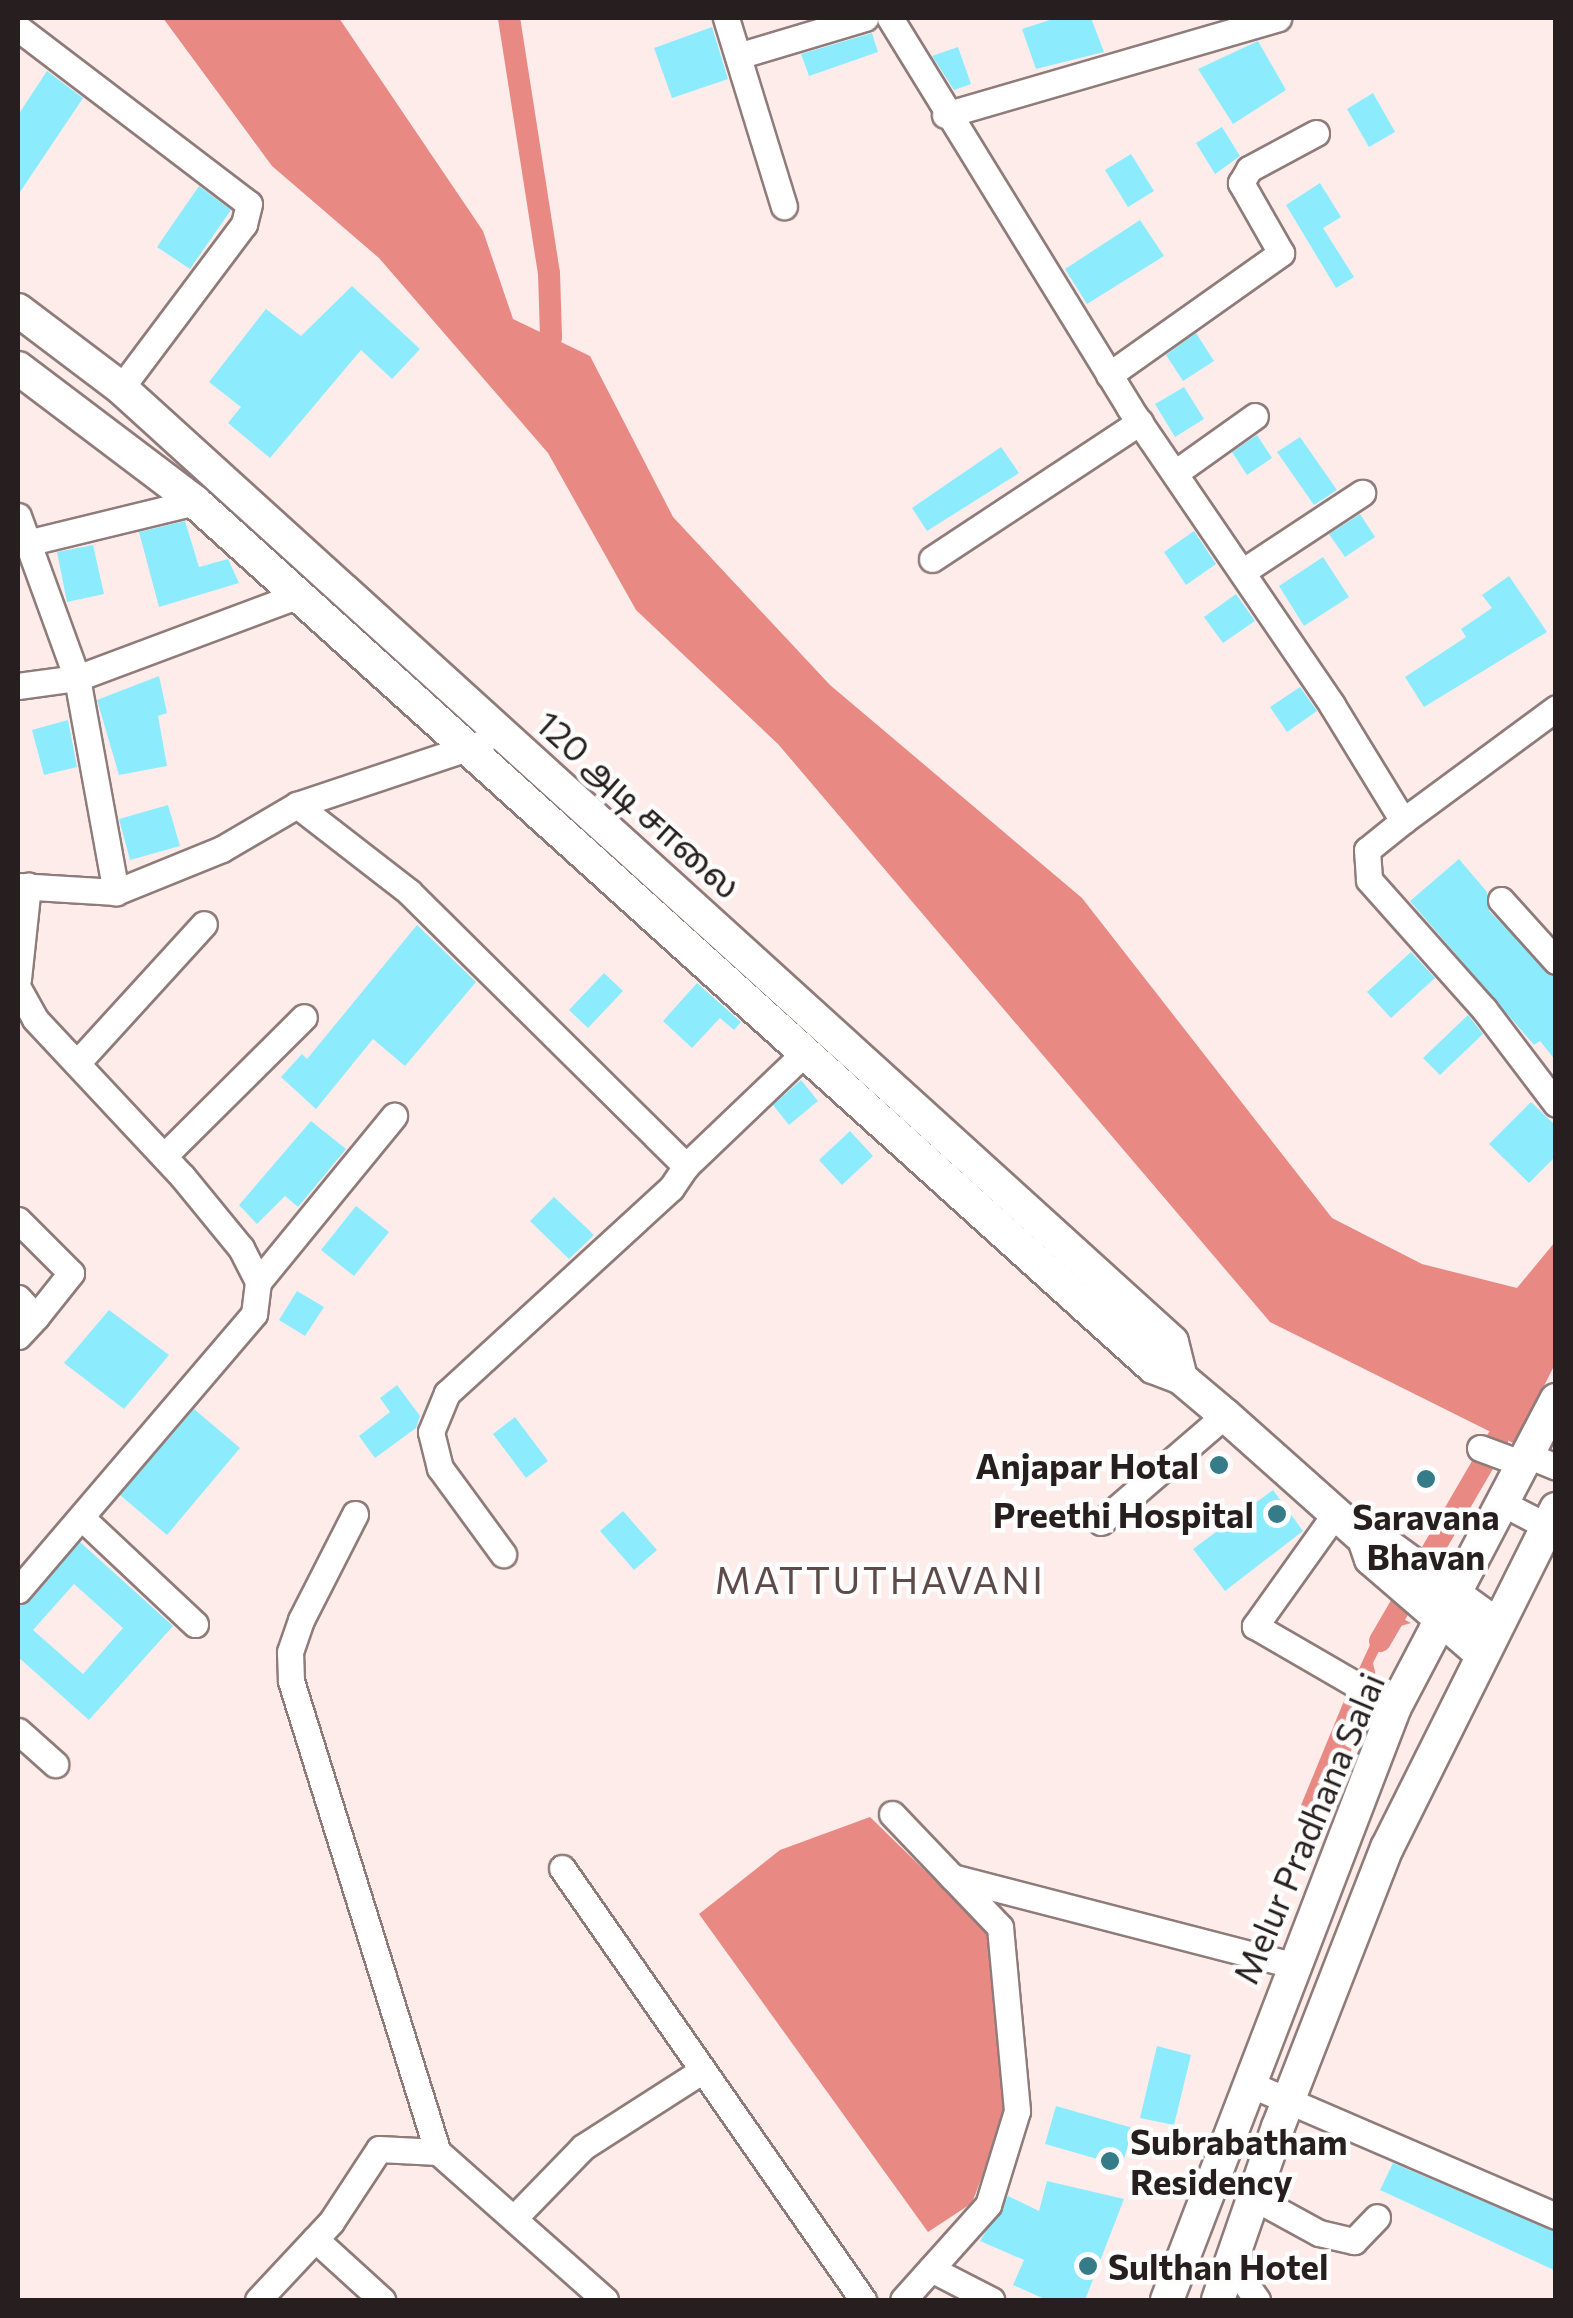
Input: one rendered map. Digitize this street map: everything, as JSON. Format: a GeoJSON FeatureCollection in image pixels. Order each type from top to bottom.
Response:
{"type":"FeatureCollection","features":[{"type":"Feature","properties":{"kind":"main road","name":"120 அடி சாலை"},"geometry":{"type":"LineString","coordinates":[[18,310],[121,388],[1172,1342],[1181,1378]]}},
{"type":"Feature","properties":{"kind":"main road","name":"120 அடி சாலை"},"geometry":{"type":"LineString","coordinates":[[18,368],[195,502],[466,752],[1153,1367],[1181,1378],[1225,1415],[1364,1539],[1372,1559],[1410,1577],[1450,1608],[1481,1654]]}},
{"type":"Feature","properties":{"kind":"main road","name":"Melur Pradhana Salai"},"geometry":{"type":"LineString","coordinates":[[1166,2300],[1252,2085],[1375,1695],[1450,1608],[1529,1462],[1550,1409]]}},
{"type":"Feature","properties":{"kind":"main road"},"geometry":{"type":"LineString","coordinates":[[1218,2300],[1287,2104],[1387,1848],[1496,1624],[1552,1522]]}},
{"type":"Feature","properties":{"kind":"main road","name":"120 அடி சாலை"},"geometry":{"type":"LineString","coordinates":[[1450,1608],[1496,1624]]}},
{"type":"Feature","properties":{"kind":"street"},"geometry":{"type":"LineString","coordinates":[[726,18],[784,206]]}},
{"type":"Feature","properties":{"kind":"street"},"geometry":{"type":"LineString","coordinates":[[738,56],[865,18]]}},
{"type":"Feature","properties":{"kind":"street"},"geometry":{"type":"LineString","coordinates":[[890,18],[945,115],[1109,375],[1402,821]]}},
{"type":"Feature","properties":{"kind":"street"},"geometry":{"type":"LineString","coordinates":[[945,115],[1202,29],[1278,18]]}},
{"type":"Feature","properties":{"kind":"street"},"geometry":{"type":"LineString","coordinates":[[18,28],[249,204],[244,224],[121,388]]}},
{"type":"Feature","properties":{"kind":"street"},"geometry":{"type":"LineString","coordinates":[[1109,375],[1281,252],[1241,183],[1249,169],[1316,134]]}},
{"type":"Feature","properties":{"kind":"street"},"geometry":{"type":"LineString","coordinates":[[1174,473],[1255,416]]}},
{"type":"Feature","properties":{"kind":"street"},"geometry":{"type":"LineString","coordinates":[[932,559],[1140,422]]}},
{"type":"Feature","properties":{"kind":"street"},"geometry":{"type":"LineString","coordinates":[[1242,572],[1362,493]]}},
{"type":"Feature","properties":{"kind":"street"},"geometry":{"type":"LineString","coordinates":[[31,542],[195,502]]}},
{"type":"Feature","properties":{"kind":"street"},"geometry":{"type":"LineString","coordinates":[[18,516],[31,542],[77,678],[116,892]]}},
{"type":"Feature","properties":{"kind":"street"},"geometry":{"type":"LineString","coordinates":[[18,686],[77,678],[299,595]]}},
{"type":"Feature","properties":{"kind":"street"},"geometry":{"type":"LineString","coordinates":[[1556,708],[1367,850],[1369,880],[1484,1009],[1556,1104]]}},
{"type":"Feature","properties":{"kind":"street"},"geometry":{"type":"LineString","coordinates":[[18,979],[23,886],[116,892],[222,849],[297,806],[466,752],[501,732]]}},
{"type":"Feature","properties":{"kind":"street"},"geometry":{"type":"LineString","coordinates":[[297,806],[408,892],[686,1166]]}},
{"type":"Feature","properties":{"kind":"street"},"geometry":{"type":"LineString","coordinates":[[1501,900],[1556,961]]}},
{"type":"Feature","properties":{"kind":"street"},"geometry":{"type":"LineString","coordinates":[[77,1063],[204,924]]}},
{"type":"Feature","properties":{"kind":"street"},"geometry":{"type":"LineString","coordinates":[[18,988],[35,1019],[164,1156],[240,1248],[258,1282]]}},
{"type":"Feature","properties":{"kind":"street"},"geometry":{"type":"LineString","coordinates":[[164,1156],[304,1016]]}},
{"type":"Feature","properties":{"kind":"street"},"geometry":{"type":"LineString","coordinates":[[504,1554],[440,1468],[431,1432],[447,1393],[671,1188],[686,1166],[804,1054]]}},
{"type":"Feature","properties":{"kind":"street"},"geometry":{"type":"LineString","coordinates":[[18,1590],[254,1314],[258,1282],[394,1116]]}},
{"type":"Feature","properties":{"kind":"street"},"geometry":{"type":"LineString","coordinates":[[18,1220],[71,1273],[18,1336]]}},
{"type":"Feature","properties":{"kind":"street"},"geometry":{"type":"LineString","coordinates":[[18,1298],[36,1317]]}},
{"type":"Feature","properties":{"kind":"street"},"geometry":{"type":"LineString","coordinates":[[1102,1522],[1225,1415]]}},
{"type":"Feature","properties":{"kind":"street"},"geometry":{"type":"LineString","coordinates":[[1480,1448],[1529,1462]]}},
{"type":"Feature","properties":{"kind":"street"},"geometry":{"type":"LineString","coordinates":[[1504,1504],[1552,1522]]}},
{"type":"Feature","properties":{"kind":"street"},"geometry":{"type":"LineString","coordinates":[[355,1514],[302,1620],[290,1652],[292,1681],[438,2152],[516,2216],[605,2300]]}},
{"type":"Feature","properties":{"kind":"street"},"geometry":{"type":"LineString","coordinates":[[1335,1514],[1256,1626],[1375,1695]]}},
{"type":"Feature","properties":{"kind":"street"},"geometry":{"type":"LineString","coordinates":[[82,1518],[194,1624]]}},
{"type":"Feature","properties":{"kind":"street"},"geometry":{"type":"LineString","coordinates":[[18,1731],[55,1764]]}},
{"type":"Feature","properties":{"kind":"street"},"geometry":{"type":"LineString","coordinates":[[892,1814],[1000,1927],[1017,2111],[988,2205],[903,2300]]}},
{"type":"Feature","properties":{"kind":"street"},"geometry":{"type":"LineString","coordinates":[[562,1868],[700,2072],[863,2300]]}},
{"type":"Feature","properties":{"kind":"street"},"geometry":{"type":"LineString","coordinates":[[952,1877],[1292,1965]]}},
{"type":"Feature","properties":{"kind":"street"},"geometry":{"type":"LineString","coordinates":[[516,2216],[583,2147],[700,2072]]}},
{"type":"Feature","properties":{"kind":"street"},"geometry":{"type":"LineString","coordinates":[[1252,2085],[1287,2104],[1556,2216]]}},
{"type":"Feature","properties":{"kind":"street"},"geometry":{"type":"LineString","coordinates":[[258,2300],[315,2239],[379,2149],[438,2152]]}},
{"type":"Feature","properties":{"kind":"street"},"geometry":{"type":"LineString","coordinates":[[1253,2196],[1318,2234],[1354,2241],[1377,2217]]}},
{"type":"Feature","properties":{"kind":"street"},"geometry":{"type":"LineString","coordinates":[[1238,2238],[1242,2276],[1257,2300]]}},
{"type":"Feature","properties":{"kind":"street"},"geometry":{"type":"LineString","coordinates":[[315,2239],[382,2300]]}},
{"type":"Feature","properties":{"kind":"street"},"geometry":{"type":"LineString","coordinates":[[931,2269],[991,2300]]}},
{"type":"Feature","properties":{"kind":"shaded area"},"geometry":{"type":"Polygon","coordinates":[[[163,18],[339,18],[483,231],[513,319],[590,356],[673,517],[830,685],[1082,898],[1332,1218],[1422,1264],[1517,1288],[1555,1242],[1555,1364],[1515,1444],[1270,1322],[778,744],[636,610],[548,453],[379,258],[272,166],[163,18]]]}},
{"type":"Feature","properties":{"kind":"shaded area"},"geometry":{"type":"Polygon","coordinates":[[[1386,1610],[1411,1623],[1390,1629],[1373,1663],[1378,1685],[1358,1671],[1386,1610]]]}},
{"type":"Feature","properties":{"kind":"shaded area"},"geometry":{"type":"Polygon","coordinates":[[[1346,1696],[1370,1705],[1325,1814],[1299,1810],[1346,1696]]]}},
{"type":"Feature","properties":{"kind":"shaded area"},"geometry":{"type":"Polygon","coordinates":[[[870,1817],[990,1934],[1005,2116],[972,2203],[928,2232],[699,1914],[780,1850],[870,1817]]]}},
{"type":"Feature","properties":{"kind":"building"},"geometry":{"type":"Polygon","coordinates":[[[1056,18],[1091,18],[1104,52],[1036,69],[1022,29],[1056,18]]]}},
{"type":"Feature","properties":{"kind":"building"},"geometry":{"type":"Polygon","coordinates":[[[712,27],[728,79],[672,98],[654,48],[712,27]]]}},
{"type":"Feature","properties":{"kind":"building"},"geometry":{"type":"Polygon","coordinates":[[[872,33],[878,52],[809,76],[801,54],[872,33]]]}},
{"type":"Feature","properties":{"kind":"building"},"geometry":{"type":"Polygon","coordinates":[[[1258,41],[1286,90],[1233,124],[1198,69],[1258,41]]]}},
{"type":"Feature","properties":{"kind":"building"},"geometry":{"type":"Polygon","coordinates":[[[958,47],[971,84],[954,90],[932,56],[958,47]]]}},
{"type":"Feature","properties":{"kind":"building"},"geometry":{"type":"Polygon","coordinates":[[[47,71],[83,98],[18,195],[18,115],[47,71]]]}},
{"type":"Feature","properties":{"kind":"building"},"geometry":{"type":"Polygon","coordinates":[[[1373,93],[1395,132],[1369,147],[1347,109],[1373,93]]]}},
{"type":"Feature","properties":{"kind":"building"},"geometry":{"type":"Polygon","coordinates":[[[1222,127],[1240,156],[1215,174],[1196,143],[1222,127]]]}},
{"type":"Feature","properties":{"kind":"building"},"geometry":{"type":"Polygon","coordinates":[[[1131,154],[1154,191],[1128,207],[1105,170],[1131,154]]]}},
{"type":"Feature","properties":{"kind":"building"},"geometry":{"type":"Polygon","coordinates":[[[1320,183],[1341,217],[1323,228],[1354,277],[1336,288],[1286,205],[1320,183]]]}},
{"type":"Feature","properties":{"kind":"building"},"geometry":{"type":"Polygon","coordinates":[[[199,186],[231,210],[190,269],[157,247],[199,186]]]}},
{"type":"Feature","properties":{"kind":"building"},"geometry":{"type":"Polygon","coordinates":[[[1140,220],[1164,256],[1087,304],[1065,269],[1140,220]]]}},
{"type":"Feature","properties":{"kind":"building"},"geometry":{"type":"Polygon","coordinates":[[[352,286],[420,349],[392,379],[361,350],[270,458],[228,423],[241,407],[209,382],[266,309],[301,336],[352,286]]]}},
{"type":"Feature","properties":{"kind":"building"},"geometry":{"type":"Polygon","coordinates":[[[1196,333],[1214,361],[1183,381],[1166,355],[1196,333]]]}},
{"type":"Feature","properties":{"kind":"building"},"geometry":{"type":"Polygon","coordinates":[[[1184,387],[1204,419],[1175,437],[1155,404],[1184,387]]]}},
{"type":"Feature","properties":{"kind":"building"},"geometry":{"type":"Polygon","coordinates":[[[1257,435],[1272,458],[1247,475],[1232,452],[1257,435]]]}},
{"type":"Feature","properties":{"kind":"building"},"geometry":{"type":"Polygon","coordinates":[[[1300,437],[1337,490],[1314,505],[1277,452],[1300,437]]]}},
{"type":"Feature","properties":{"kind":"building"},"geometry":{"type":"Polygon","coordinates":[[[1001,447],[1019,473],[927,531],[912,508],[1001,447]]]}},
{"type":"Feature","properties":{"kind":"building"},"geometry":{"type":"Polygon","coordinates":[[[1360,514],[1375,537],[1345,557],[1329,534],[1360,514]]]}},
{"type":"Feature","properties":{"kind":"building"},"geometry":{"type":"Polygon","coordinates":[[[185,521],[199,567],[228,559],[239,583],[159,607],[139,532],[185,521]]]}},
{"type":"Feature","properties":{"kind":"building"},"geometry":{"type":"Polygon","coordinates":[[[1194,531],[1216,564],[1186,585],[1164,552],[1194,531]]]}},
{"type":"Feature","properties":{"kind":"building"},"geometry":{"type":"Polygon","coordinates":[[[93,545],[104,594],[67,602],[57,552],[93,545]]]}},
{"type":"Feature","properties":{"kind":"building"},"geometry":{"type":"Polygon","coordinates":[[[1323,557],[1349,597],[1304,626],[1279,586],[1323,557]]]}},
{"type":"Feature","properties":{"kind":"building"},"geometry":{"type":"Polygon","coordinates":[[[1509,576],[1547,632],[1424,707],[1405,677],[1466,637],[1461,629],[1492,608],[1482,595],[1509,576]]]}},
{"type":"Feature","properties":{"kind":"building"},"geometry":{"type":"Polygon","coordinates":[[[1236,594],[1255,621],[1223,643],[1204,617],[1236,594]]]}},
{"type":"Feature","properties":{"kind":"building"},"geometry":{"type":"Polygon","coordinates":[[[159,676],[167,713],[158,716],[167,766],[119,775],[97,700],[159,676]]]}},
{"type":"Feature","properties":{"kind":"building"},"geometry":{"type":"Polygon","coordinates":[[[1300,687],[1317,711],[1287,732],[1270,707],[1300,687]]]}},
{"type":"Feature","properties":{"kind":"building"},"geometry":{"type":"Polygon","coordinates":[[[68,720],[77,767],[44,775],[32,730],[68,720]]]}},
{"type":"Feature","properties":{"kind":"building"},"geometry":{"type":"Polygon","coordinates":[[[168,805],[180,846],[130,860],[119,819],[168,805]]]}},
{"type":"Feature","properties":{"kind":"building"},"geometry":{"type":"Polygon","coordinates":[[[1459,859],[1487,892],[1489,911],[1556,977],[1556,1061],[1540,1041],[1534,1045],[1410,901],[1459,859]]]}},
{"type":"Feature","properties":{"kind":"building"},"geometry":{"type":"Polygon","coordinates":[[[417,925],[476,982],[405,1066],[373,1039],[316,1109],[281,1077],[302,1054],[307,1059],[417,925]]]}},
{"type":"Feature","properties":{"kind":"building"},"geometry":{"type":"Polygon","coordinates":[[[1411,952],[1435,978],[1391,1018],[1367,992],[1411,952]]]}},
{"type":"Feature","properties":{"kind":"building"},"geometry":{"type":"Polygon","coordinates":[[[604,973],[623,991],[588,1028],[569,1010],[604,973]]]}},
{"type":"Feature","properties":{"kind":"building"},"geometry":{"type":"Polygon","coordinates":[[[697,983],[741,1022],[734,1030],[720,1018],[692,1048],[663,1021],[697,983]]]}},
{"type":"Feature","properties":{"kind":"building"},"geometry":{"type":"Polygon","coordinates":[[[1468,1015],[1483,1034],[1440,1075],[1423,1058],[1468,1015]]]}},
{"type":"Feature","properties":{"kind":"building"},"geometry":{"type":"Polygon","coordinates":[[[801,1080],[818,1101],[789,1125],[773,1105],[801,1080]]]}},
{"type":"Feature","properties":{"kind":"building"},"geometry":{"type":"Polygon","coordinates":[[[1531,1102],[1556,1126],[1556,1156],[1529,1183],[1489,1144],[1531,1102]]]}},
{"type":"Feature","properties":{"kind":"building"},"geometry":{"type":"Polygon","coordinates":[[[311,1121],[346,1149],[298,1207],[285,1196],[257,1224],[239,1205],[311,1121]]]}},
{"type":"Feature","properties":{"kind":"building"},"geometry":{"type":"Polygon","coordinates":[[[850,1131],[873,1156],[842,1185],[819,1160],[850,1131]]]}},
{"type":"Feature","properties":{"kind":"building"},"geometry":{"type":"Polygon","coordinates":[[[554,1197],[594,1235],[569,1259],[530,1221],[554,1197]]]}},
{"type":"Feature","properties":{"kind":"building"},"geometry":{"type":"Polygon","coordinates":[[[356,1206],[389,1232],[354,1276],[321,1250],[356,1206]]]}},
{"type":"Feature","properties":{"kind":"building"},"geometry":{"type":"Polygon","coordinates":[[[297,1291],[324,1307],[305,1336],[279,1320],[297,1291]]]}},
{"type":"Feature","properties":{"kind":"building"},"geometry":{"type":"Polygon","coordinates":[[[109,1310],[169,1355],[124,1409],[64,1363],[109,1310]]]}},
{"type":"Feature","properties":{"kind":"building"},"geometry":{"type":"Polygon","coordinates":[[[397,1385],[420,1416],[416,1428],[375,1458],[359,1436],[390,1412],[380,1398],[397,1385]]]}},
{"type":"Feature","properties":{"kind":"building"},"geometry":{"type":"Polygon","coordinates":[[[194,1409],[240,1448],[167,1535],[120,1495],[194,1409]]]}},
{"type":"Feature","properties":{"kind":"building"},"geometry":{"type":"Polygon","coordinates":[[[515,1417],[548,1461],[526,1478],[493,1434],[515,1417]]]}},
{"type":"Feature","properties":{"kind":"building"},"geometry":{"type":"Polygon","coordinates":[[[1273,1490],[1303,1531],[1225,1591],[1193,1549],[1273,1490]]]}},
{"type":"Feature","properties":{"kind":"building"},"geometry":{"type":"Polygon","coordinates":[[[623,1511],[657,1550],[634,1570],[600,1531],[623,1511]]]}},
{"type":"Feature","properties":{"kind":"building"},"geometry":{"type":"Polygon","coordinates":[[[80,1542],[173,1626],[89,1720],[18,1657],[18,1606],[30,1601],[80,1542]],[[74,1584],[33,1630],[83,1674],[123,1628],[74,1584]]]}},
{"type":"Feature","properties":{"kind":"building"},"geometry":{"type":"Polygon","coordinates":[[[1157,2046],[1191,2055],[1174,2125],[1140,2118],[1157,2046]]]}},
{"type":"Feature","properties":{"kind":"building"},"geometry":{"type":"Polygon","coordinates":[[[1056,2106],[1133,2128],[1122,2166],[1045,2144],[1056,2106]]]}},
{"type":"Feature","properties":{"kind":"building"},"geometry":{"type":"Polygon","coordinates":[[[1393,2163],[1556,2232],[1556,2271],[1380,2190],[1393,2163]]]}},
{"type":"Feature","properties":{"kind":"building"},"geometry":{"type":"Polygon","coordinates":[[[1047,2181],[1124,2199],[1085,2300],[1047,2300],[1013,2285],[1024,2260],[980,2241],[1008,2196],[1039,2211],[1047,2181]]]}},
{"type":"Feature","properties":{"kind":"waterway"},"geometry":{"type":"LineString","coordinates":[[509,18],[549,273],[551,337],[542,364]]}},
{"type":"Feature","properties":{"kind":"waterway"},"geometry":{"type":"LineString","coordinates":[[1380,1641],[1497,1440]]}},
{"type":"Feature","properties":{"kind":"place","name":"Anjapar Hotal"},"geometry":{"type":"Point","coordinates":[1219,1465]}},
{"type":"Feature","properties":{"kind":"place","name":"Saravana Bhavan"},"geometry":{"type":"Point","coordinates":[1426,1479]}},
{"type":"Feature","properties":{"kind":"place","name":"Preethi Hospital"},"geometry":{"type":"Point","coordinates":[1277,1514]}},
{"type":"Feature","properties":{"kind":"place","name":"Subrabatham Residency"},"geometry":{"type":"Point","coordinates":[1110,2161]}},
{"type":"Feature","properties":{"kind":"place","name":"Sulthan Hotel"},"geometry":{"type":"Point","coordinates":[1088,2266]}},
{"type":"Feature","properties":{"kind":"district","name":"MATTUTHAVANI"},"geometry":{"type":"Point","coordinates":[880,1579]}}]}
